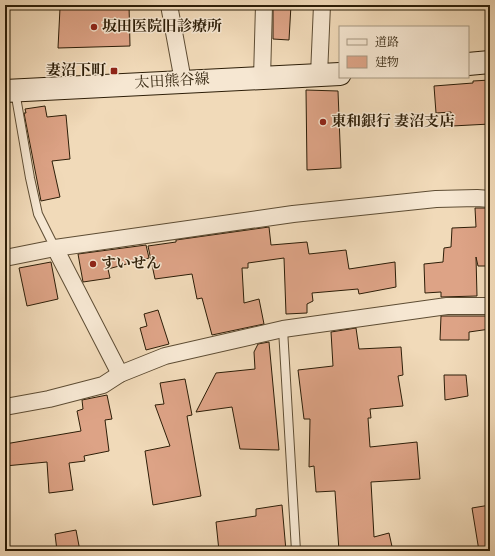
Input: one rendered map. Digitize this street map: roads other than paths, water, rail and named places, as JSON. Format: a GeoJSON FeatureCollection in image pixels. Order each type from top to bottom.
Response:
{"type":"FeatureCollection","features":[{"type":"Feature","properties":{"kind":"main road"},"geometry":{"type":"LineString","coordinates":[[469,64],[490,62]]}},
{"type":"Feature","properties":{"kind":"main road","name":"太田熊谷線"},"geometry":{"type":"LineString","coordinates":[[10,91],[329,75]]}},
{"type":"Feature","properties":{"kind":"street"},"geometry":{"type":"LineString","coordinates":[[169,5],[183,82]]}},
{"type":"Feature","properties":{"kind":"street"},"geometry":{"type":"LineString","coordinates":[[262,78],[264,5]]}},
{"type":"Feature","properties":{"kind":"street"},"geometry":{"type":"LineString","coordinates":[[322,5],[329,75]]}},
{"type":"Feature","properties":{"kind":"street"},"geometry":{"type":"LineString","coordinates":[[5,258],[55,248],[300,213],[436,199],[490,199]]}},
{"type":"Feature","properties":{"kind":"street"},"geometry":{"type":"LineString","coordinates":[[55,248],[120,374]]}},
{"type":"Feature","properties":{"kind":"street"},"geometry":{"type":"LineString","coordinates":[[5,407],[49,399],[103,385],[120,374],[165,356],[283,328],[447,306],[490,306]]}},
{"type":"Feature","properties":{"kind":"lane"},"geometry":{"type":"LineString","coordinates":[[10,91],[38,214],[55,248]]}},
{"type":"Feature","properties":{"kind":"lane"},"geometry":{"type":"LineString","coordinates":[[283,328],[296,551]]}},
{"type":"Feature","properties":{"kind":"place","name":"坂田医院旧診療所"},"geometry":{"type":"Point","coordinates":[94,27]}},
{"type":"Feature","properties":{"kind":"place","name":"妻沼下町"},"geometry":{"type":"Point","coordinates":[114,71]}},
{"type":"Feature","properties":{"kind":"place","name":"東和銀行 妻沼支店"},"geometry":{"type":"Point","coordinates":[323,122]}},
{"type":"Feature","properties":{"kind":"place","name":"すいせん"},"geometry":{"type":"Point","coordinates":[93,264]}}]}
